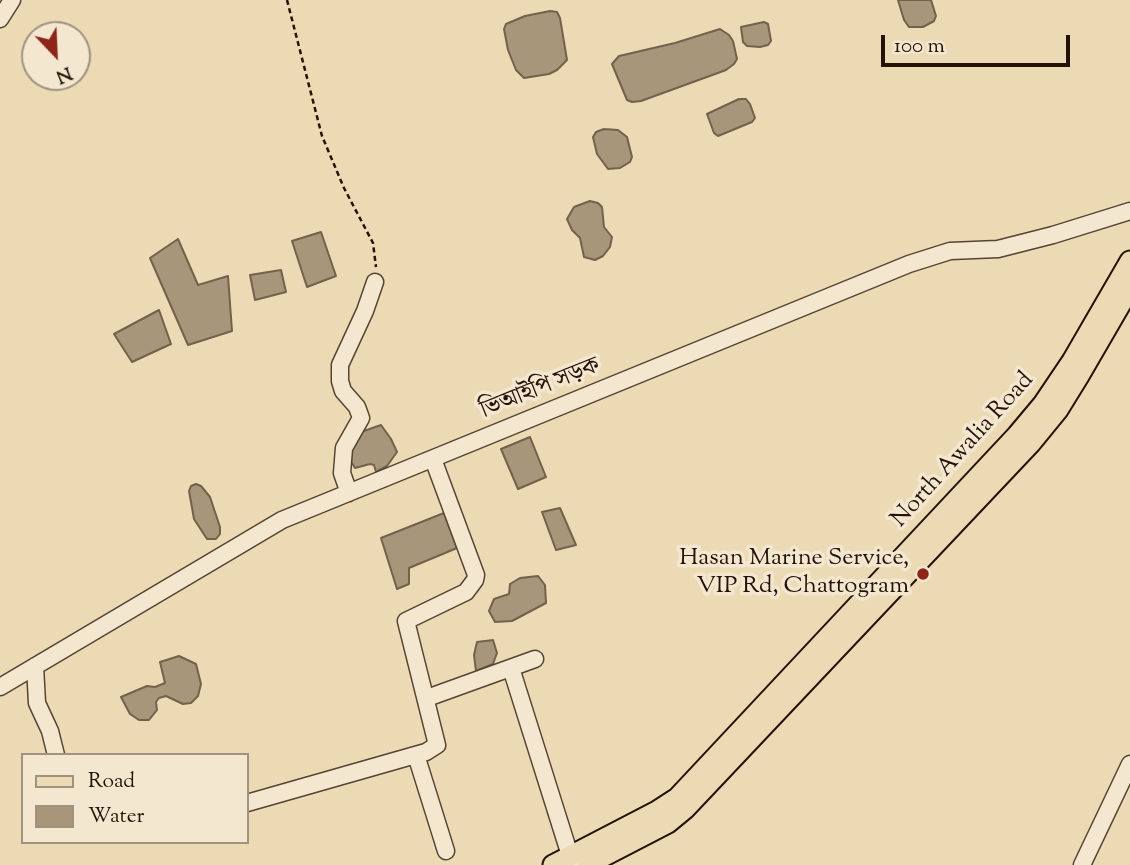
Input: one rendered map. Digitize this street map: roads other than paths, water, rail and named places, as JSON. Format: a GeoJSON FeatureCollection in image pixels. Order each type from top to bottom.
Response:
{"type":"FeatureCollection","features":[{"type":"Feature","properties":{"kind":"main road","name":"North Awalia Road"},"geometry":{"type":"LineString","coordinates":[[570,863],[677,797],[1017,435],[1043,404],[1072,361],[1130,261]]}},
{"type":"Feature","properties":{"kind":"main road","name":"North Awalia Road"},"geometry":{"type":"LineString","coordinates":[[570,863],[668,823],[685,809],[1021,454],[1058,410],[1103,338],[1130,288]]}},
{"type":"Feature","properties":{"kind":"street"},"geometry":{"type":"LineString","coordinates":[[0,19],[12,0]]}},
{"type":"Feature","properties":{"kind":"street","name":"ভিআইপি সড়ক"},"geometry":{"type":"LineString","coordinates":[[0,687],[282,520],[909,264],[950,251],[998,249],[1130,211]]}},
{"type":"Feature","properties":{"kind":"street"},"geometry":{"type":"LineString","coordinates":[[349,493],[342,473],[344,448],[361,418],[357,407],[343,391],[340,381],[341,365],[375,282]]}},
{"type":"Feature","properties":{"kind":"street"},"geometry":{"type":"LineString","coordinates":[[248,803],[416,755],[437,745],[406,621],[466,592],[476,576],[433,459]]}},
{"type":"Feature","properties":{"kind":"street"},"geometry":{"type":"LineString","coordinates":[[427,698],[535,659]]}},
{"type":"Feature","properties":{"kind":"street"},"geometry":{"type":"LineString","coordinates":[[35,666],[37,703],[56,753]]}},
{"type":"Feature","properties":{"kind":"street"},"geometry":{"type":"LineString","coordinates":[[511,668],[570,863]]}},
{"type":"Feature","properties":{"kind":"street"},"geometry":{"type":"LineString","coordinates":[[416,755],[446,851]]}},
{"type":"Feature","properties":{"kind":"street"},"geometry":{"type":"LineString","coordinates":[[1082,865],[1130,764]]}},
{"type":"Feature","properties":{"kind":"water"},"geometry":{"type":"Polygon","coordinates":[[[898,0],[931,0],[936,16],[934,21],[923,27],[909,27],[898,0]]]}},
{"type":"Feature","properties":{"kind":"water"},"geometry":{"type":"Polygon","coordinates":[[[557,12],[560,18],[567,60],[549,74],[524,78],[516,70],[504,29],[506,24],[525,16],[557,12]]]}},
{"type":"Feature","properties":{"kind":"water"},"geometry":{"type":"Polygon","coordinates":[[[764,22],[768,24],[771,41],[760,47],[747,46],[743,42],[741,27],[764,22]]]}},
{"type":"Feature","properties":{"kind":"water"},"geometry":{"type":"Polygon","coordinates":[[[720,29],[733,41],[737,59],[734,64],[726,70],[641,101],[627,100],[612,64],[619,56],[720,29]]]}},
{"type":"Feature","properties":{"kind":"water"},"geometry":{"type":"Polygon","coordinates":[[[739,99],[746,99],[755,118],[752,122],[718,136],[714,133],[707,114],[739,99]]]}},
{"type":"Feature","properties":{"kind":"water"},"geometry":{"type":"Polygon","coordinates":[[[604,129],[618,130],[627,137],[632,157],[630,162],[620,168],[608,169],[597,154],[593,137],[596,132],[604,129]]]}},
{"type":"Feature","properties":{"kind":"water"},"geometry":{"type":"Polygon","coordinates":[[[590,201],[602,207],[604,227],[612,237],[610,247],[603,256],[595,260],[584,257],[580,238],[567,219],[574,207],[590,201]]]}},
{"type":"Feature","properties":{"kind":"water"},"geometry":{"type":"Polygon","coordinates":[[[321,232],[336,276],[307,287],[292,241],[321,232]]]}},
{"type":"Feature","properties":{"kind":"water"},"geometry":{"type":"Polygon","coordinates":[[[178,239],[198,285],[228,276],[232,331],[188,345],[150,258],[178,239]]]}},
{"type":"Feature","properties":{"kind":"water"},"geometry":{"type":"Polygon","coordinates":[[[281,270],[286,292],[255,300],[250,275],[281,270]]]}},
{"type":"Feature","properties":{"kind":"water"},"geometry":{"type":"Polygon","coordinates":[[[159,310],[171,344],[132,362],[114,334],[159,310]]]}},
{"type":"Feature","properties":{"kind":"water"},"geometry":{"type":"Polygon","coordinates":[[[381,425],[397,452],[387,466],[376,472],[374,465],[370,464],[355,468],[350,460],[351,445],[361,432],[381,425]]]}},
{"type":"Feature","properties":{"kind":"water"},"geometry":{"type":"Polygon","coordinates":[[[530,437],[546,477],[518,489],[501,449],[530,437]]]}},
{"type":"Feature","properties":{"kind":"water"},"geometry":{"type":"Polygon","coordinates":[[[196,484],[210,497],[220,527],[220,534],[216,539],[207,539],[194,519],[189,491],[191,486],[196,484]]]}},
{"type":"Feature","properties":{"kind":"water"},"geometry":{"type":"Polygon","coordinates":[[[560,508],[576,545],[556,550],[542,512],[560,508]]]}},
{"type":"Feature","properties":{"kind":"water"},"geometry":{"type":"Polygon","coordinates":[[[444,513],[457,548],[409,568],[409,584],[397,589],[381,538],[444,513]]]}},
{"type":"Feature","properties":{"kind":"water"},"geometry":{"type":"Polygon","coordinates":[[[538,576],[545,585],[546,603],[512,621],[495,622],[489,611],[494,599],[509,594],[510,584],[520,578],[538,576]]]}},
{"type":"Feature","properties":{"kind":"water"},"geometry":{"type":"Polygon","coordinates":[[[493,640],[497,653],[493,664],[476,671],[474,655],[477,642],[493,640]]]}},
{"type":"Feature","properties":{"kind":"water"},"geometry":{"type":"Polygon","coordinates":[[[179,656],[196,664],[201,684],[198,696],[191,703],[183,704],[166,696],[159,698],[156,702],[157,710],[149,720],[139,720],[130,714],[121,697],[147,686],[155,687],[165,683],[160,662],[179,656]]]}},
{"type":"Feature","properties":{"kind":"place","name":"Hasan Marine Service, VIP Rd, Chattogram"},"geometry":{"type":"Point","coordinates":[923,574]}}]}
